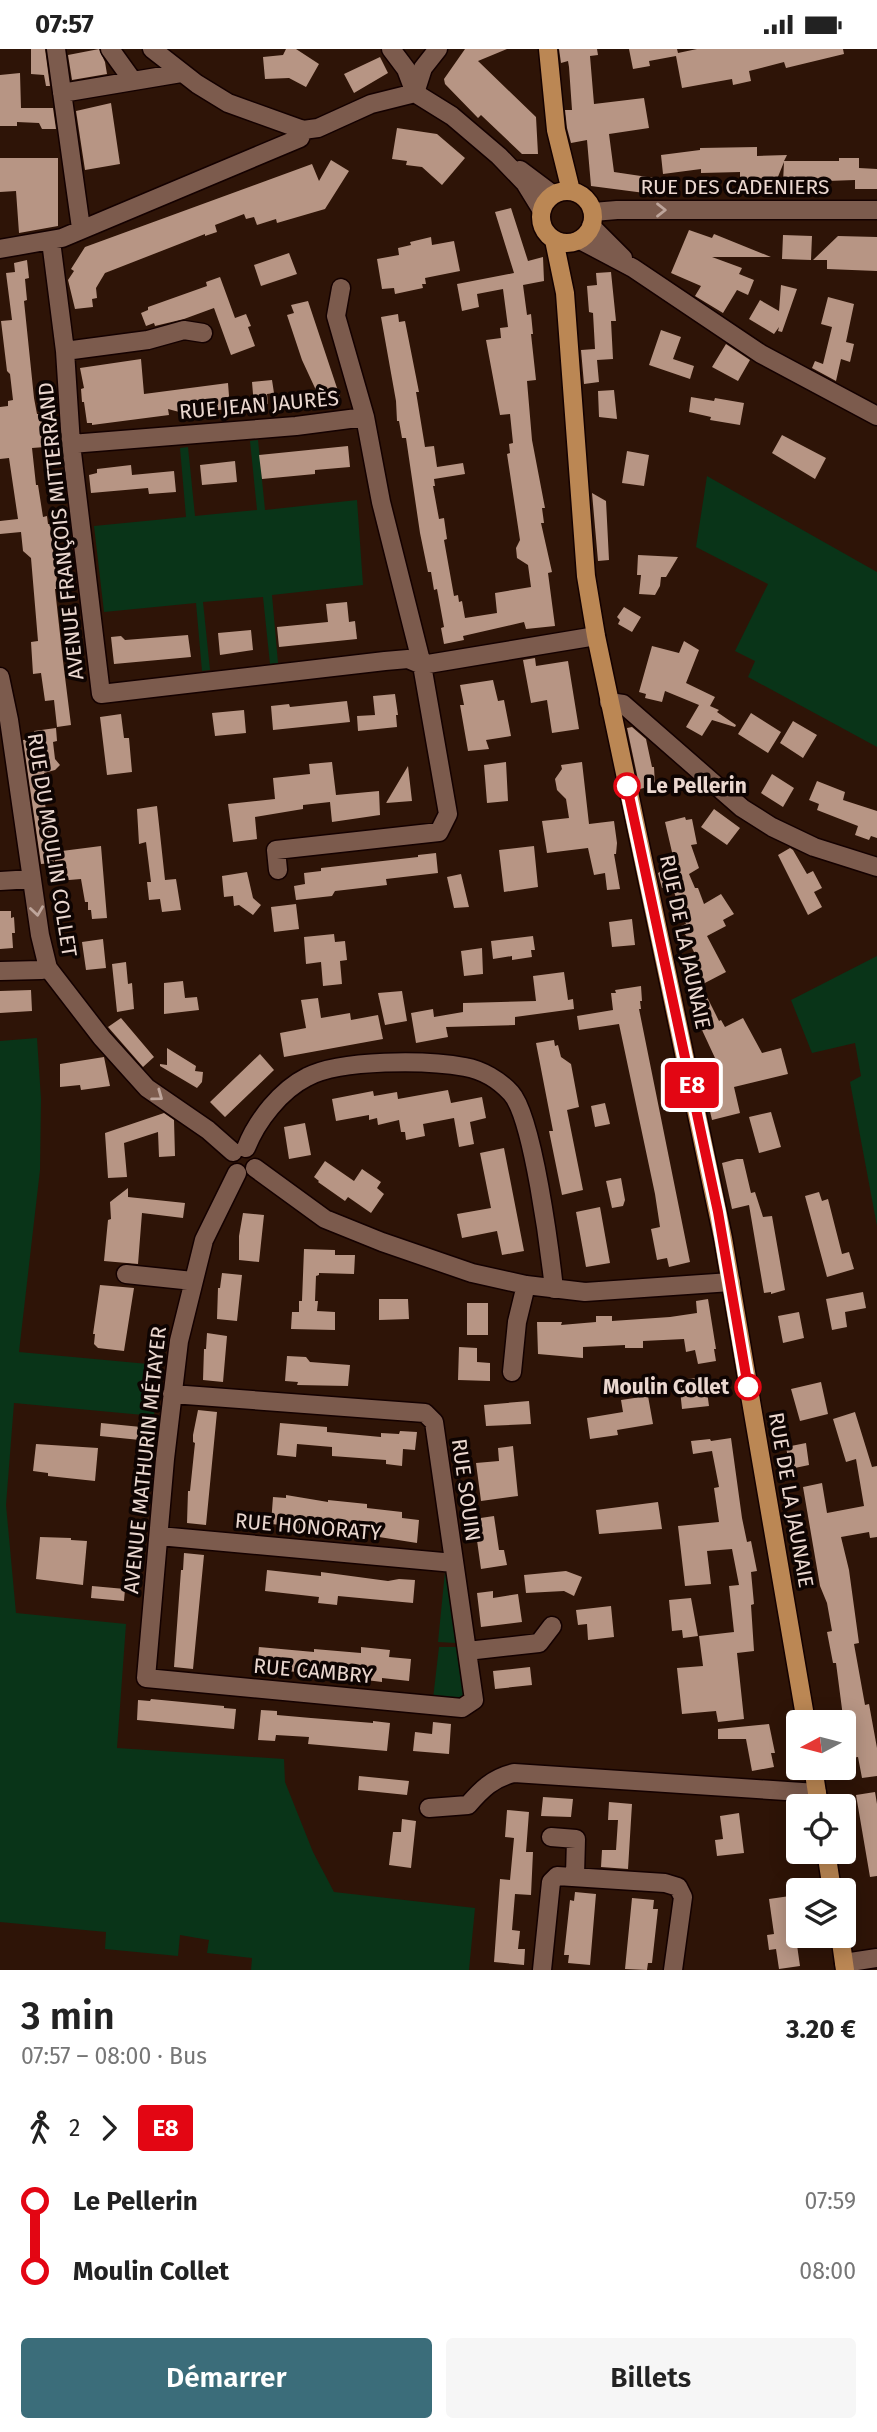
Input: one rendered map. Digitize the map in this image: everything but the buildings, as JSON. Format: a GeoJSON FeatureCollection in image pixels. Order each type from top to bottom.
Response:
{"type":"FeatureCollection","features":[{"type":"Feature","properties":{"kind":"main road"},"geometry":{"type":"LineString","coordinates":[[548,49],[556,130],[555,197],[540,216],[543,230],[554,240],[567,244],[584,230],[585,198],[555,197]]}},
{"type":"Feature","properties":{"kind":"main road","name":"RUE DE LA JAUNAIE"},"geometry":{"type":"LineString","coordinates":[[565,293],[584,230]]}},
{"type":"Feature","properties":{"kind":"main road","name":"RUE DE LA JAUNAIE"},"geometry":{"type":"LineString","coordinates":[[554,240],[565,293],[586,576],[596,636],[731,1282],[804,1710]]}},
{"type":"Feature","properties":{"kind":"main road"},"geometry":{"type":"LineString","coordinates":[[842,1948],[844,1966]]}},
{"type":"Feature","properties":{"kind":"street"},"geometry":{"type":"LineString","coordinates":[[56,49],[81,228]]}},
{"type":"Feature","properties":{"kind":"street"},"geometry":{"type":"LineString","coordinates":[[110,49],[133,81]]}},
{"type":"Feature","properties":{"kind":"street"},"geometry":{"type":"LineString","coordinates":[[152,49],[181,73],[228,103],[303,130],[318,128],[371,104],[415,93]]}},
{"type":"Feature","properties":{"kind":"street"},"geometry":{"type":"LineString","coordinates":[[391,49],[405,68],[415,93],[452,116],[499,156],[534,178],[555,197]]}},
{"type":"Feature","properties":{"kind":"street"},"geometry":{"type":"LineString","coordinates":[[415,93],[423,68],[438,49]]}},
{"type":"Feature","properties":{"kind":"street"},"geometry":{"type":"LineString","coordinates":[[62,93],[181,73]]}},
{"type":"Feature","properties":{"kind":"street"},"geometry":{"type":"LineString","coordinates":[[0,249],[51,241],[300,138],[303,130]]}},
{"type":"Feature","properties":{"kind":"street","name":"RUE DES CADENIERS"},"geometry":{"type":"LineString","coordinates":[[584,230],[617,210],[877,210]]}},
{"type":"Feature","properties":{"kind":"street"},"geometry":{"type":"LineString","coordinates":[[584,230],[633,268],[761,354],[877,416]]}},
{"type":"Feature","properties":{"kind":"street","name":"AVENUE FRANÇOIS MITTERRAND"},"geometry":{"type":"LineString","coordinates":[[51,241],[65,351],[71,444],[101,694],[385,661],[408,659],[422,665],[596,636]]}},
{"type":"Feature","properties":{"kind":"street"},"geometry":{"type":"LineString","coordinates":[[341,288],[335,316],[365,417]]}},
{"type":"Feature","properties":{"kind":"street"},"geometry":{"type":"LineString","coordinates":[[65,351],[148,340],[184,330],[203,333]]}},
{"type":"Feature","properties":{"kind":"street","name":"RUE JEAN JAURÈS"},"geometry":{"type":"LineString","coordinates":[[71,444],[296,426],[365,417],[381,502],[422,665],[448,814],[439,832],[276,851],[278,870]]}},
{"type":"Feature","properties":{"kind":"street","name":"RUE DU MOULIN COLLET"},"geometry":{"type":"LineString","coordinates":[[0,677],[48,968],[102,1038],[148,1088],[240,1150]]}},
{"type":"Feature","properties":{"kind":"street"},"geometry":{"type":"LineString","coordinates":[[610,702],[623,704],[742,808],[772,827],[814,847],[877,867]]}},
{"type":"Feature","properties":{"kind":"street"},"geometry":{"type":"LineString","coordinates":[[0,881],[33,879]]}},
{"type":"Feature","properties":{"kind":"street"},"geometry":{"type":"LineString","coordinates":[[0,971],[48,968]]}},
{"type":"Feature","properties":{"kind":"street"},"geometry":{"type":"LineString","coordinates":[[255,1168],[245,1174],[237,1173],[230,1163],[284,1093],[309,1076],[343,1066],[434,1064],[467,1067],[493,1077],[513,1095],[527,1127],[554,1289]]}},
{"type":"Feature","properties":{"kind":"street"},"geometry":{"type":"LineString","coordinates":[[240,1150],[256,1156],[255,1168]]}},
{"type":"Feature","properties":{"kind":"street"},"geometry":{"type":"LineString","coordinates":[[255,1168],[325,1219],[472,1273],[526,1285],[585,1292],[731,1282]]}},
{"type":"Feature","properties":{"kind":"street","name":"AVENUE MATHURIN MÉTAYER"},"geometry":{"type":"LineString","coordinates":[[146,1678],[179,1341],[204,1240],[237,1173]]}},
{"type":"Feature","properties":{"kind":"street"},"geometry":{"type":"LineString","coordinates":[[126,1275],[192,1281]]}},
{"type":"Feature","properties":{"kind":"street"},"geometry":{"type":"LineString","coordinates":[[512,1372],[517,1322],[526,1285]]}},
{"type":"Feature","properties":{"kind":"street","name":"RUE SOUIN"},"geometry":{"type":"LineString","coordinates":[[172,1394],[425,1413],[433,1422],[474,1700]]}},
{"type":"Feature","properties":{"kind":"street","name":"RUE HONORATY"},"geometry":{"type":"LineString","coordinates":[[159,1536],[454,1563]]}},
{"type":"Feature","properties":{"kind":"street"},"geometry":{"type":"LineString","coordinates":[[467,1651],[539,1643],[552,1626]]}},
{"type":"Feature","properties":{"kind":"street","name":"RUE CAMBRY"},"geometry":{"type":"LineString","coordinates":[[146,1678],[462,1708],[474,1700]]}},
{"type":"Feature","properties":{"kind":"street"},"geometry":{"type":"LineString","coordinates":[[429,1808],[468,1805],[482,1789],[498,1777],[514,1773],[786,1796]]}},
{"type":"Feature","properties":{"kind":"street"},"geometry":{"type":"LineString","coordinates":[[551,1837],[576,1839],[575,1875]]}},
{"type":"Feature","properties":{"kind":"street"},"geometry":{"type":"LineString","coordinates":[[542,1970],[551,1882],[557,1876],[575,1875],[665,1883],[678,1887],[683,1897],[673,1970]]}},
{"type":"Feature","properties":{"kind":"street"},"geometry":{"type":"LineString","coordinates":[[844,1966],[877,1958]]}},
{"type":"Feature","properties":{"kind":"green space"},"geometry":{"type":"Polygon","coordinates":[[[258,440],[265,510],[357,500],[363,585],[272,595],[278,663],[270,664],[263,597],[203,602],[210,670],[202,671],[196,603],[104,612],[94,526],[186,517],[180,448],[188,447],[195,516],[257,510],[250,441],[258,440]]]}},
{"type":"Feature","properties":{"kind":"green space"},"geometry":{"type":"Polygon","coordinates":[[[707,476],[877,572],[877,747],[748,677],[755,661],[735,651],[768,584],[696,547],[707,476]]]}},
{"type":"Feature","properties":{"kind":"green space"},"geometry":{"type":"Polygon","coordinates":[[[877,956],[877,1226],[850,1082],[861,1076],[855,1043],[812,1053],[791,1000],[877,956]]]}},
{"type":"Feature","properties":{"kind":"green space"},"geometry":{"type":"Polygon","coordinates":[[[37,1038],[41,1099],[40,1170],[19,1352],[159,1365],[154,1416],[14,1403],[6,1505],[16,1613],[126,1624],[117,1748],[284,1759],[285,1782],[313,1852],[334,1892],[475,1908],[469,1970],[251,1970],[252,1958],[207,1953],[209,1940],[180,1935],[178,1956],[105,1949],[106,1932],[0,1922],[0,1041],[37,1038]]]}},
{"type":"Feature","properties":{"kind":"green space"},"geometry":{"type":"Polygon","coordinates":[[[445,1572],[459,1642],[456,1643],[438,1642],[445,1572]]]}},
{"type":"Feature","properties":{"kind":"green space"},"geometry":{"type":"Polygon","coordinates":[[[439,1647],[459,1647],[465,1699],[433,1699],[439,1647]]]}},
{"type":"Feature","properties":{"kind":"bus line","name":"E8"},"geometry":{"type":"LineString","coordinates":[[627,786],[718,1212],[748,1387]]}},
{"type":"Feature","properties":{"kind":"place","name":"Le Pellerin"},"geometry":{"type":"Point","coordinates":[627,786]}},
{"type":"Feature","properties":{"kind":"place","name":"Moulin Collet"},"geometry":{"type":"Point","coordinates":[748,1387]}}]}
